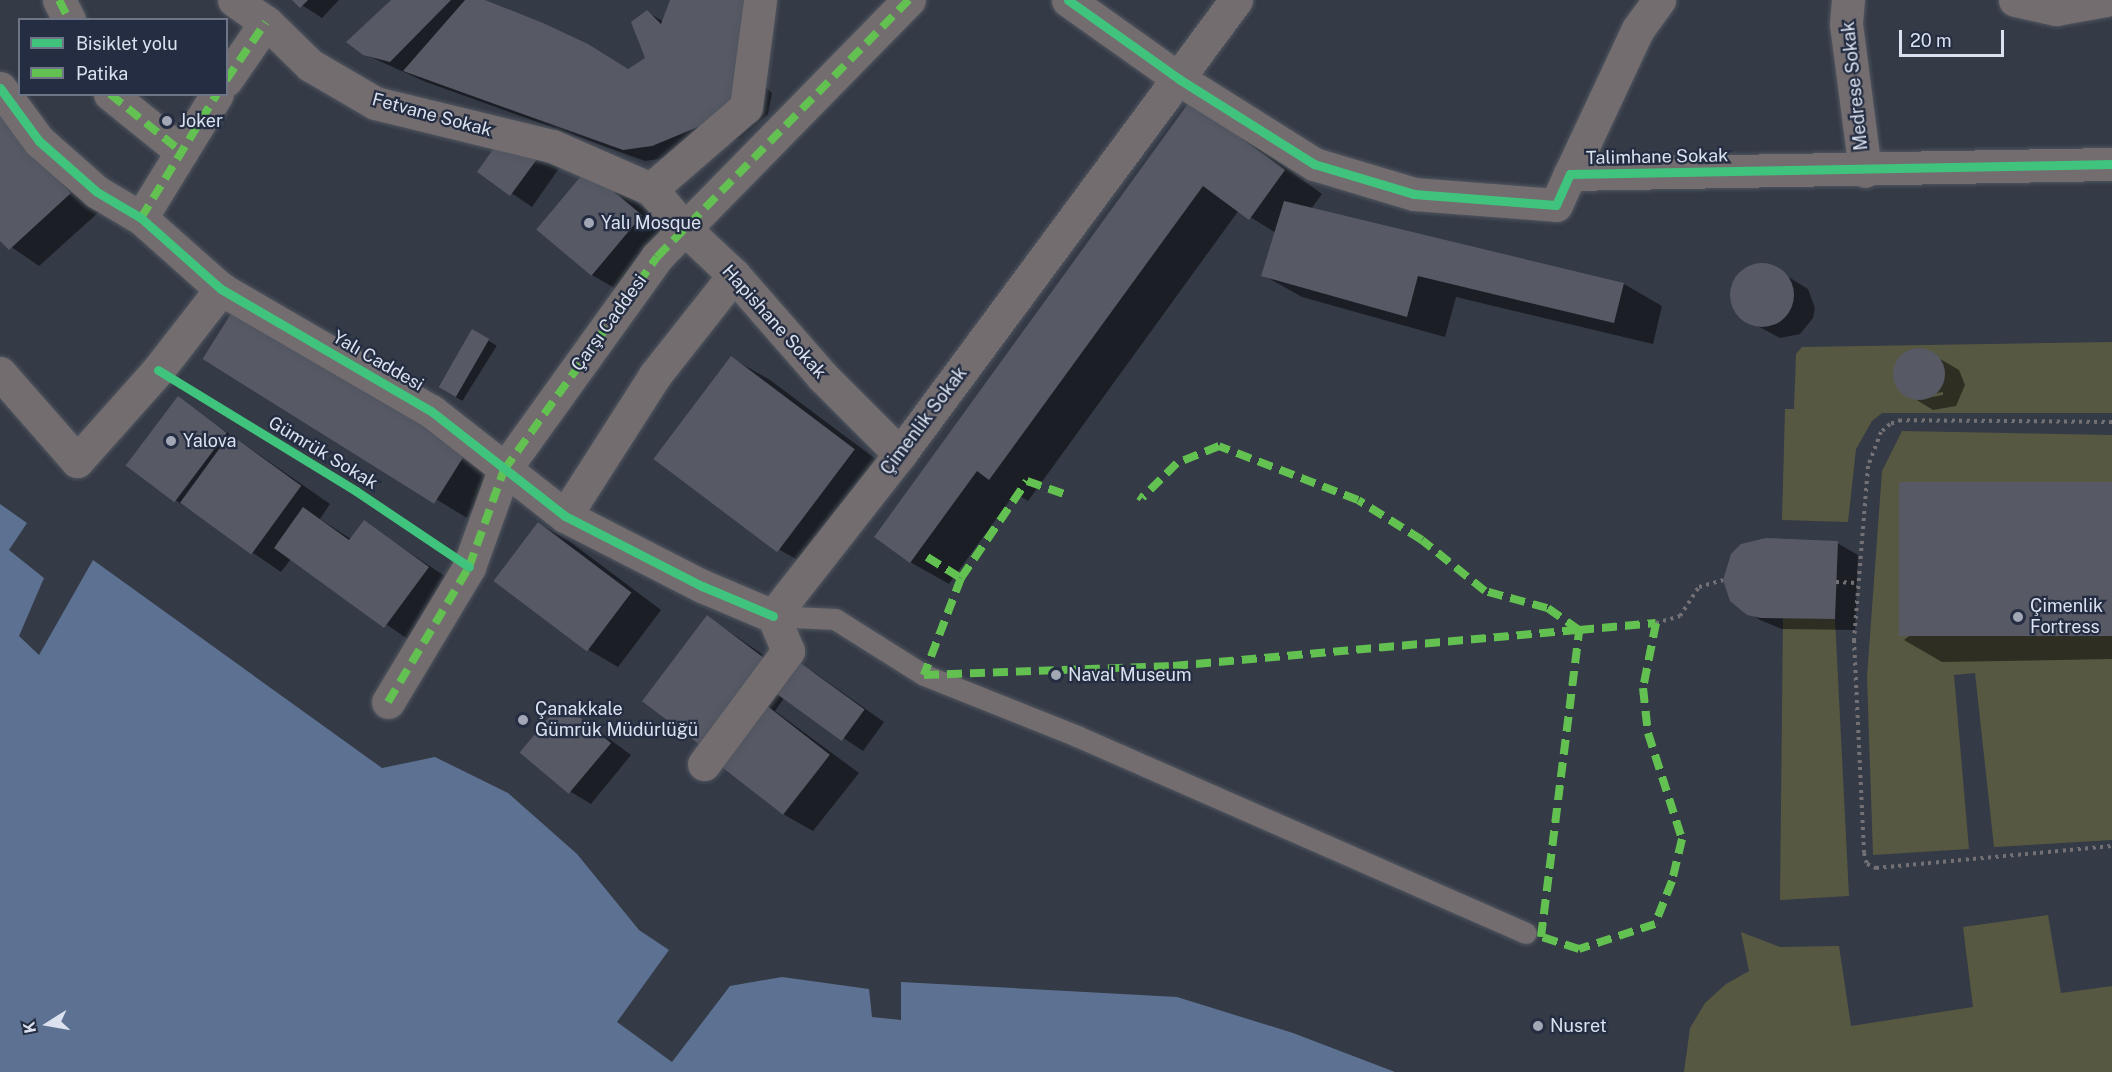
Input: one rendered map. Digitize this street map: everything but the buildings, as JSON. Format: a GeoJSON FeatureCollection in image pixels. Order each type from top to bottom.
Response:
{"type":"FeatureCollection","features":[{"type":"Feature","properties":{"kind":"street"},"geometry":{"type":"LineString","coordinates":[[59,0],[68,18]]}},
{"type":"Feature","properties":{"kind":"street","name":"Fetvane Sokak"},"geometry":{"type":"LineString","coordinates":[[234,0],[266,22],[310,65],[375,103],[552,146],[651,189]]}},
{"type":"Feature","properties":{"kind":"street"},"geometry":{"type":"LineString","coordinates":[[651,189],[746,107],[760,0]]}},
{"type":"Feature","properties":{"kind":"street","name":"Çarşı Caddesi"},"geometry":{"type":"LineString","coordinates":[[388,702],[469,567],[504,470],[657,257],[909,0]]}},
{"type":"Feature","properties":{"kind":"street"},"geometry":{"type":"LineString","coordinates":[[1068,0],[1179,79]]}},
{"type":"Feature","properties":{"kind":"street","name":"Çimenlik Sokak"},"geometry":{"type":"LineString","coordinates":[[772,616],[900,454],[1236,0]]}},
{"type":"Feature","properties":{"kind":"street"},"geometry":{"type":"LineString","coordinates":[[1570,174],[1638,29],[1659,0]]}},
{"type":"Feature","properties":{"kind":"street","name":"Medrese Sokak"},"geometry":{"type":"LineString","coordinates":[[1848,0],[1846,24],[1865,171]]}},
{"type":"Feature","properties":{"kind":"street"},"geometry":{"type":"LineString","coordinates":[[2015,0],[2056,9],[2106,0]]}},
{"type":"Feature","properties":{"kind":"street"},"geometry":{"type":"LineString","coordinates":[[228,77],[266,22]]}},
{"type":"Feature","properties":{"kind":"street","name":"Talimhane Sokak"},"geometry":{"type":"LineString","coordinates":[[1179,79],[1314,164],[1414,194],[1556,205],[1570,174],[1865,171],[2112,164]]}},
{"type":"Feature","properties":{"kind":"street","name":"Yalı Caddesi"},"geometry":{"type":"LineString","coordinates":[[0,88],[39,141],[97,192],[141,218],[221,289],[431,411],[565,516],[702,586],[772,616]]}},
{"type":"Feature","properties":{"kind":"street"},"geometry":{"type":"LineString","coordinates":[[112,96],[182,152]]}},
{"type":"Feature","properties":{"kind":"street"},"geometry":{"type":"LineString","coordinates":[[141,218],[216,96]]}},
{"type":"Feature","properties":{"kind":"street","name":"Hapishane Sokak"},"geometry":{"type":"LineString","coordinates":[[651,189],[685,229],[734,275],[823,377],[900,454]]}},
{"type":"Feature","properties":{"kind":"street"},"geometry":{"type":"LineString","coordinates":[[565,516],[655,375],[734,275]]}},
{"type":"Feature","properties":{"kind":"street"},"geometry":{"type":"LineString","coordinates":[[0,373],[77,460],[158,370],[221,289]]}},
{"type":"Feature","properties":{"kind":"street"},"geometry":{"type":"LineString","coordinates":[[704,764],[788,651],[772,616]]}},
{"type":"Feature","properties":{"kind":"lane"},"geometry":{"type":"LineString","coordinates":[[772,616],[835,619],[924,675],[1077,736],[1526,933]]}},
{"type":"Feature","properties":{"kind":"path"},"geometry":{"type":"LineString","coordinates":[[2112,422],[1901,420],[1890,424],[1881,432],[1868,466],[1854,640],[1864,853],[1868,864],[1876,868],[2112,846]]}},
{"type":"Feature","properties":{"kind":"path"},"geometry":{"type":"LineString","coordinates":[[1656,623],[1680,616],[1699,586],[1712,580],[1723,580]]}},
{"type":"Feature","properties":{"kind":"path"},"geometry":{"type":"LineString","coordinates":[[1836,582],[1857,583]]}},
{"type":"Feature","properties":{"kind":"green space"},"geometry":{"type":"Polygon","coordinates":[[[2112,342],[2112,413],[1882,413],[1872,421],[1856,449],[1848,522],[1782,520],[1785,409],[1794,409],[1796,354],[1802,347],[2112,342]]]}},
{"type":"Feature","properties":{"kind":"green space"},"geometry":{"type":"Polygon","coordinates":[[[1902,431],[2112,435],[2112,840],[1994,847],[1975,673],[1954,675],[1969,849],[1873,855],[1867,677],[1882,471],[1902,431]]]}},
{"type":"Feature","properties":{"kind":"green space"},"geometry":{"type":"Polygon","coordinates":[[[1783,617],[1835,619],[1849,896],[1780,900],[1783,617]]]}},
{"type":"Feature","properties":{"kind":"green space"},"geometry":{"type":"Polygon","coordinates":[[[2048,915],[2061,993],[2112,986],[2112,1072],[1684,1072],[1690,1028],[1705,1003],[1726,984],[1749,971],[1741,932],[1780,947],[1839,946],[1851,1026],[1973,1007],[1963,927],[2048,915]]]}},
{"type":"Feature","properties":{"kind":"water"},"geometry":{"type":"Polygon","coordinates":[[[0,504],[27,523],[9,550],[44,578],[19,636],[39,655],[93,560],[382,768],[435,757],[508,793],[577,854],[639,930],[669,950],[617,1022],[672,1062],[730,986],[782,977],[869,989],[872,1017],[901,1020],[901,982],[1177,997],[1293,1033],[1395,1072],[0,1072],[0,504]]]}},
{"type":"Feature","properties":{"kind":"marked path"},"geometry":{"type":"LineString","coordinates":[[59,0],[68,18]]}},
{"type":"Feature","properties":{"kind":"marked path"},"geometry":{"type":"LineString","coordinates":[[388,702],[469,567],[504,470],[657,257],[909,0]]}},
{"type":"Feature","properties":{"kind":"marked path"},"geometry":{"type":"LineString","coordinates":[[228,77],[266,22]]}},
{"type":"Feature","properties":{"kind":"marked path"},"geometry":{"type":"LineString","coordinates":[[112,96],[182,152]]}},
{"type":"Feature","properties":{"kind":"marked path"},"geometry":{"type":"LineString","coordinates":[[141,218],[216,96]]}},
{"type":"Feature","properties":{"kind":"marked path"},"geometry":{"type":"LineString","coordinates":[[927,557],[961,578],[924,675],[1173,666],[1579,630],[1656,623],[1643,688],[1648,733],[1682,839],[1672,881],[1655,924],[1579,949],[1541,937],[1579,630],[1547,608],[1485,591],[1422,540],[1358,500],[1219,446],[1177,463],[1142,498],[1139,496]]}},
{"type":"Feature","properties":{"kind":"marked path"},"geometry":{"type":"LineString","coordinates":[[961,578],[1027,481],[1067,495]]}},
{"type":"Feature","properties":{"kind":"cycle path"},"geometry":{"type":"LineString","coordinates":[[1068,0],[1179,79],[1314,164],[1414,194],[1556,205],[1570,174],[2112,164]]}},
{"type":"Feature","properties":{"kind":"cycle path"},"geometry":{"type":"LineString","coordinates":[[0,88],[39,141],[97,192],[141,218],[221,289],[431,411],[565,516],[702,586],[773,616]]}},
{"type":"Feature","properties":{"kind":"cycle path","name":"Gümrük Sokak"},"geometry":{"type":"LineString","coordinates":[[158,370],[356,491],[469,567]]}},
{"type":"Feature","properties":{"kind":"place","name":"Joker"},"geometry":{"type":"Point","coordinates":[167,121]}},
{"type":"Feature","properties":{"kind":"place","name":"Yalı Mosque"},"geometry":{"type":"Point","coordinates":[589,223]}},
{"type":"Feature","properties":{"kind":"place","name":"Yalova"},"geometry":{"type":"Point","coordinates":[171,441]}},
{"type":"Feature","properties":{"kind":"place","name":"Çimenlik Fortress"},"geometry":{"type":"Point","coordinates":[2018,617]}},
{"type":"Feature","properties":{"kind":"place","name":"Naval Museum"},"geometry":{"type":"Point","coordinates":[1056,675]}},
{"type":"Feature","properties":{"kind":"place","name":"Çanakkale Gümrük Müdürlüğü"},"geometry":{"type":"Point","coordinates":[523,720]}},
{"type":"Feature","properties":{"kind":"place","name":"Nusret"},"geometry":{"type":"Point","coordinates":[1538,1026]}}]}
